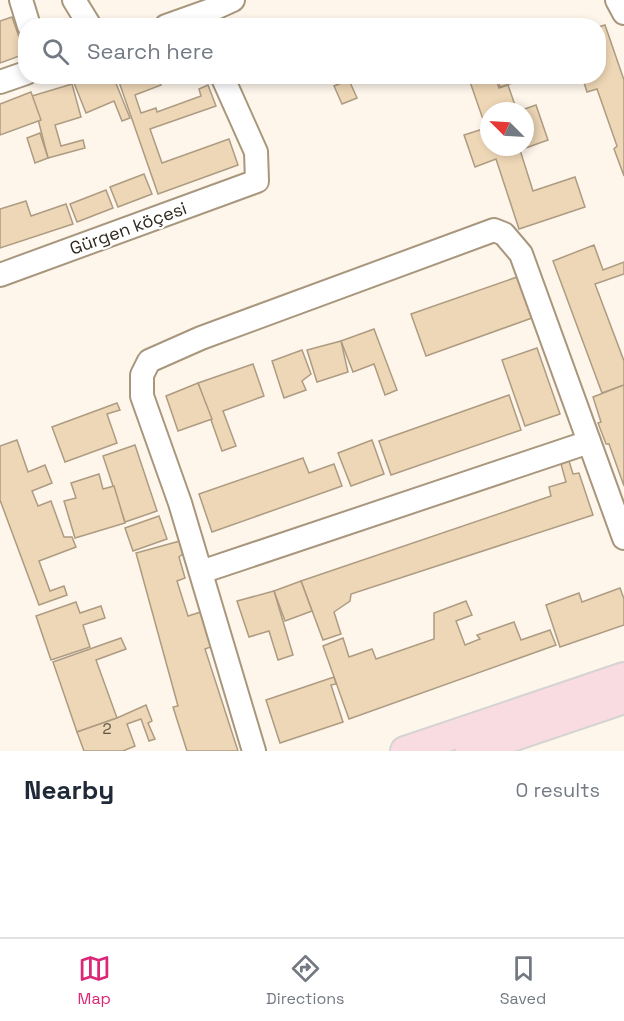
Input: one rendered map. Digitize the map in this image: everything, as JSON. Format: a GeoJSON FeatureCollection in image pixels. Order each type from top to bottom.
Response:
{"type":"FeatureCollection","features":[{"type":"Feature","properties":{"kind":"main road"},"geometry":{"type":"LineString","coordinates":[[405,751],[624,676]]}},
{"type":"Feature","properties":{"kind":"main road"},"geometry":{"type":"LineString","coordinates":[[470,751],[624,699]]}},
{"type":"Feature","properties":{"kind":"street"},"geometry":{"type":"LineString","coordinates":[[21,0],[27,18]]}},
{"type":"Feature","properties":{"kind":"street"},"geometry":{"type":"LineString","coordinates":[[74,0],[85,18]]}},
{"type":"Feature","properties":{"kind":"street"},"geometry":{"type":"LineString","coordinates":[[202,18],[233,0]]}},
{"type":"Feature","properties":{"kind":"street"},"geometry":{"type":"LineString","coordinates":[[616,0],[624,13]]}},
{"type":"Feature","properties":{"kind":"street"},"geometry":{"type":"LineString","coordinates":[[0,82],[18,76]]}},
{"type":"Feature","properties":{"kind":"street","name":"Gürgen köçesi"},"geometry":{"type":"LineString","coordinates":[[0,274],[257,181],[256,152],[226,84]]}},
{"type":"Feature","properties":{"kind":"street"},"geometry":{"type":"LineString","coordinates":[[254,751],[180,503],[142,396],[142,375],[149,361],[201,338],[494,230],[504,234],[521,254],[624,538]]}},
{"type":"Feature","properties":{"kind":"street"},"geometry":{"type":"LineString","coordinates":[[201,572],[589,442]]}},
{"type":"Feature","properties":{"kind":"building"},"geometry":{"type":"Polygon","coordinates":[[[12,17],[18,34],[18,57],[0,63],[0,21],[12,17]]]}},
{"type":"Feature","properties":{"kind":"building"},"geometry":{"type":"Polygon","coordinates":[[[606,28],[624,80],[624,176],[614,149],[617,146],[597,89],[587,92],[584,84],[606,84],[606,28]]]}},
{"type":"Feature","properties":{"kind":"building"},"geometry":{"type":"Polygon","coordinates":[[[72,84],[81,117],[55,125],[61,146],[83,140],[85,148],[48,158],[32,96],[72,84]]]}},
{"type":"Feature","properties":{"kind":"building"},"geometry":{"type":"Polygon","coordinates":[[[74,84],[116,84],[130,118],[122,121],[114,101],[86,113],[74,84]]]}},
{"type":"Feature","properties":{"kind":"building"},"geometry":{"type":"Polygon","coordinates":[[[120,84],[161,84],[135,95],[141,113],[156,108],[157,112],[201,96],[199,89],[208,85],[216,106],[150,129],[162,163],[229,139],[238,165],[158,194],[120,84]]]}},
{"type":"Feature","properties":{"kind":"building"},"geometry":{"type":"Polygon","coordinates":[[[351,84],[357,98],[342,104],[334,86],[351,84]]]}},
{"type":"Feature","properties":{"kind":"building"},"geometry":{"type":"Polygon","coordinates":[[[471,84],[498,84],[499,88],[508,85],[514,102],[480,102],[480,111],[471,84]]]}},
{"type":"Feature","properties":{"kind":"building"},"geometry":{"type":"Polygon","coordinates":[[[31,92],[41,120],[0,135],[0,104],[31,92]]]}},
{"type":"Feature","properties":{"kind":"building"},"geometry":{"type":"Polygon","coordinates":[[[536,105],[548,140],[534,145],[534,106],[536,105]]]}},
{"type":"Feature","properties":{"kind":"building"},"geometry":{"type":"Polygon","coordinates":[[[480,130],[480,156],[522,156],[533,191],[575,177],[585,207],[519,229],[496,159],[475,167],[464,135],[480,130]]]}},
{"type":"Feature","properties":{"kind":"building"},"geometry":{"type":"Polygon","coordinates":[[[40,133],[48,158],[35,163],[27,138],[40,133]]]}},
{"type":"Feature","properties":{"kind":"building"},"geometry":{"type":"Polygon","coordinates":[[[144,174],[152,194],[118,207],[110,187],[144,174]]]}},
{"type":"Feature","properties":{"kind":"building"},"geometry":{"type":"Polygon","coordinates":[[[106,190],[113,208],[77,222],[70,204],[106,190]]]}},
{"type":"Feature","properties":{"kind":"building"},"geometry":{"type":"Polygon","coordinates":[[[26,201],[31,216],[66,204],[73,224],[0,248],[0,209],[26,201]]]}},
{"type":"Feature","properties":{"kind":"building"},"geometry":{"type":"Polygon","coordinates":[[[594,245],[603,270],[624,262],[624,274],[595,284],[624,361],[624,385],[602,393],[553,261],[594,245]]]}},
{"type":"Feature","properties":{"kind":"building"},"geometry":{"type":"Polygon","coordinates":[[[517,277],[532,318],[426,356],[411,314],[517,277]]]}},
{"type":"Feature","properties":{"kind":"building"},"geometry":{"type":"Polygon","coordinates":[[[374,329],[397,390],[385,395],[374,364],[353,372],[341,341],[374,329]]]}},
{"type":"Feature","properties":{"kind":"building"},"geometry":{"type":"Polygon","coordinates":[[[341,341],[348,372],[317,382],[307,350],[341,341]]]}},
{"type":"Feature","properties":{"kind":"building"},"geometry":{"type":"Polygon","coordinates":[[[537,348],[560,414],[525,426],[502,360],[537,348]]]}},
{"type":"Feature","properties":{"kind":"building"},"geometry":{"type":"Polygon","coordinates":[[[302,350],[311,374],[302,381],[306,390],[284,398],[272,361],[302,350]]]}},
{"type":"Feature","properties":{"kind":"building"},"geometry":{"type":"Polygon","coordinates":[[[253,364],[264,396],[223,411],[236,446],[222,451],[198,383],[253,364]]]}},
{"type":"Feature","properties":{"kind":"building"},"geometry":{"type":"Polygon","coordinates":[[[198,383],[212,419],[178,431],[166,396],[198,383]]]}},
{"type":"Feature","properties":{"kind":"building"},"geometry":{"type":"Polygon","coordinates":[[[624,385],[624,486],[609,444],[606,444],[598,423],[601,422],[593,397],[624,385]]]}},
{"type":"Feature","properties":{"kind":"building"},"geometry":{"type":"Polygon","coordinates":[[[509,395],[521,430],[391,475],[379,441],[509,395]]]}},
{"type":"Feature","properties":{"kind":"building"},"geometry":{"type":"Polygon","coordinates":[[[117,403],[120,410],[107,414],[117,443],[65,462],[52,427],[117,403]]]}},
{"type":"Feature","properties":{"kind":"building"},"geometry":{"type":"Polygon","coordinates":[[[17,440],[28,472],[45,465],[52,483],[32,491],[38,506],[51,501],[64,537],[72,537],[76,547],[39,561],[50,591],[64,586],[67,595],[39,605],[0,500],[0,446],[17,440]]]}},
{"type":"Feature","properties":{"kind":"building"},"geometry":{"type":"Polygon","coordinates":[[[372,440],[384,474],[351,486],[338,453],[372,440]]]}},
{"type":"Feature","properties":{"kind":"building"},"geometry":{"type":"Polygon","coordinates":[[[135,445],[157,511],[125,522],[103,456],[135,445]]]}},
{"type":"Feature","properties":{"kind":"building"},"geometry":{"type":"Polygon","coordinates":[[[303,458],[309,473],[334,464],[342,486],[212,532],[199,494],[303,458]]]}},
{"type":"Feature","properties":{"kind":"building"},"geometry":{"type":"Polygon","coordinates":[[[569,461],[573,474],[579,473],[593,515],[351,594],[350,601],[334,612],[341,634],[323,640],[301,581],[551,496],[549,487],[566,482],[561,464],[569,461]]]}},
{"type":"Feature","properties":{"kind":"building"},"geometry":{"type":"Polygon","coordinates":[[[99,474],[103,489],[114,486],[125,523],[75,538],[64,501],[76,498],[71,483],[99,474]]]}},
{"type":"Feature","properties":{"kind":"building"},"geometry":{"type":"Polygon","coordinates":[[[159,516],[167,539],[133,551],[125,528],[159,516]]]}},
{"type":"Feature","properties":{"kind":"building"},"geometry":{"type":"Polygon","coordinates":[[[180,541],[184,553],[179,557],[185,578],[177,581],[188,616],[204,611],[216,645],[205,649],[238,751],[187,751],[173,707],[178,706],[136,553],[180,541]]]}},
{"type":"Feature","properties":{"kind":"building"},"geometry":{"type":"Polygon","coordinates":[[[301,581],[312,611],[285,621],[274,591],[301,581]]]}},
{"type":"Feature","properties":{"kind":"building"},"geometry":{"type":"Polygon","coordinates":[[[620,588],[624,599],[624,625],[560,647],[546,605],[579,593],[582,602],[620,588]]]}},
{"type":"Feature","properties":{"kind":"building"},"geometry":{"type":"Polygon","coordinates":[[[274,591],[293,655],[278,660],[269,631],[249,637],[237,601],[274,591]]]}},
{"type":"Feature","properties":{"kind":"building"},"geometry":{"type":"Polygon","coordinates":[[[466,601],[472,615],[456,621],[465,645],[480,639],[477,635],[514,622],[521,640],[550,630],[556,645],[349,719],[323,646],[343,638],[349,657],[372,649],[376,659],[434,639],[434,613],[466,601]]]}},
{"type":"Feature","properties":{"kind":"building"},"geometry":{"type":"Polygon","coordinates":[[[76,602],[80,613],[101,606],[105,618],[83,625],[90,647],[51,660],[36,616],[76,602]]]}},
{"type":"Feature","properties":{"kind":"building"},"geometry":{"type":"Polygon","coordinates":[[[121,638],[126,649],[96,660],[117,718],[77,732],[53,662],[121,638]]]}},
{"type":"Feature","properties":{"kind":"building"},"geometry":{"type":"Polygon","coordinates":[[[334,677],[336,684],[331,685],[343,722],[280,743],[266,700],[334,677]]]}},
{"type":"Feature","properties":{"kind":"building"},"geometry":{"type":"Polygon","coordinates":[[[146,705],[152,721],[148,723],[155,739],[149,741],[141,719],[127,724],[135,746],[123,751],[84,751],[77,732],[146,705]]]}}]}
